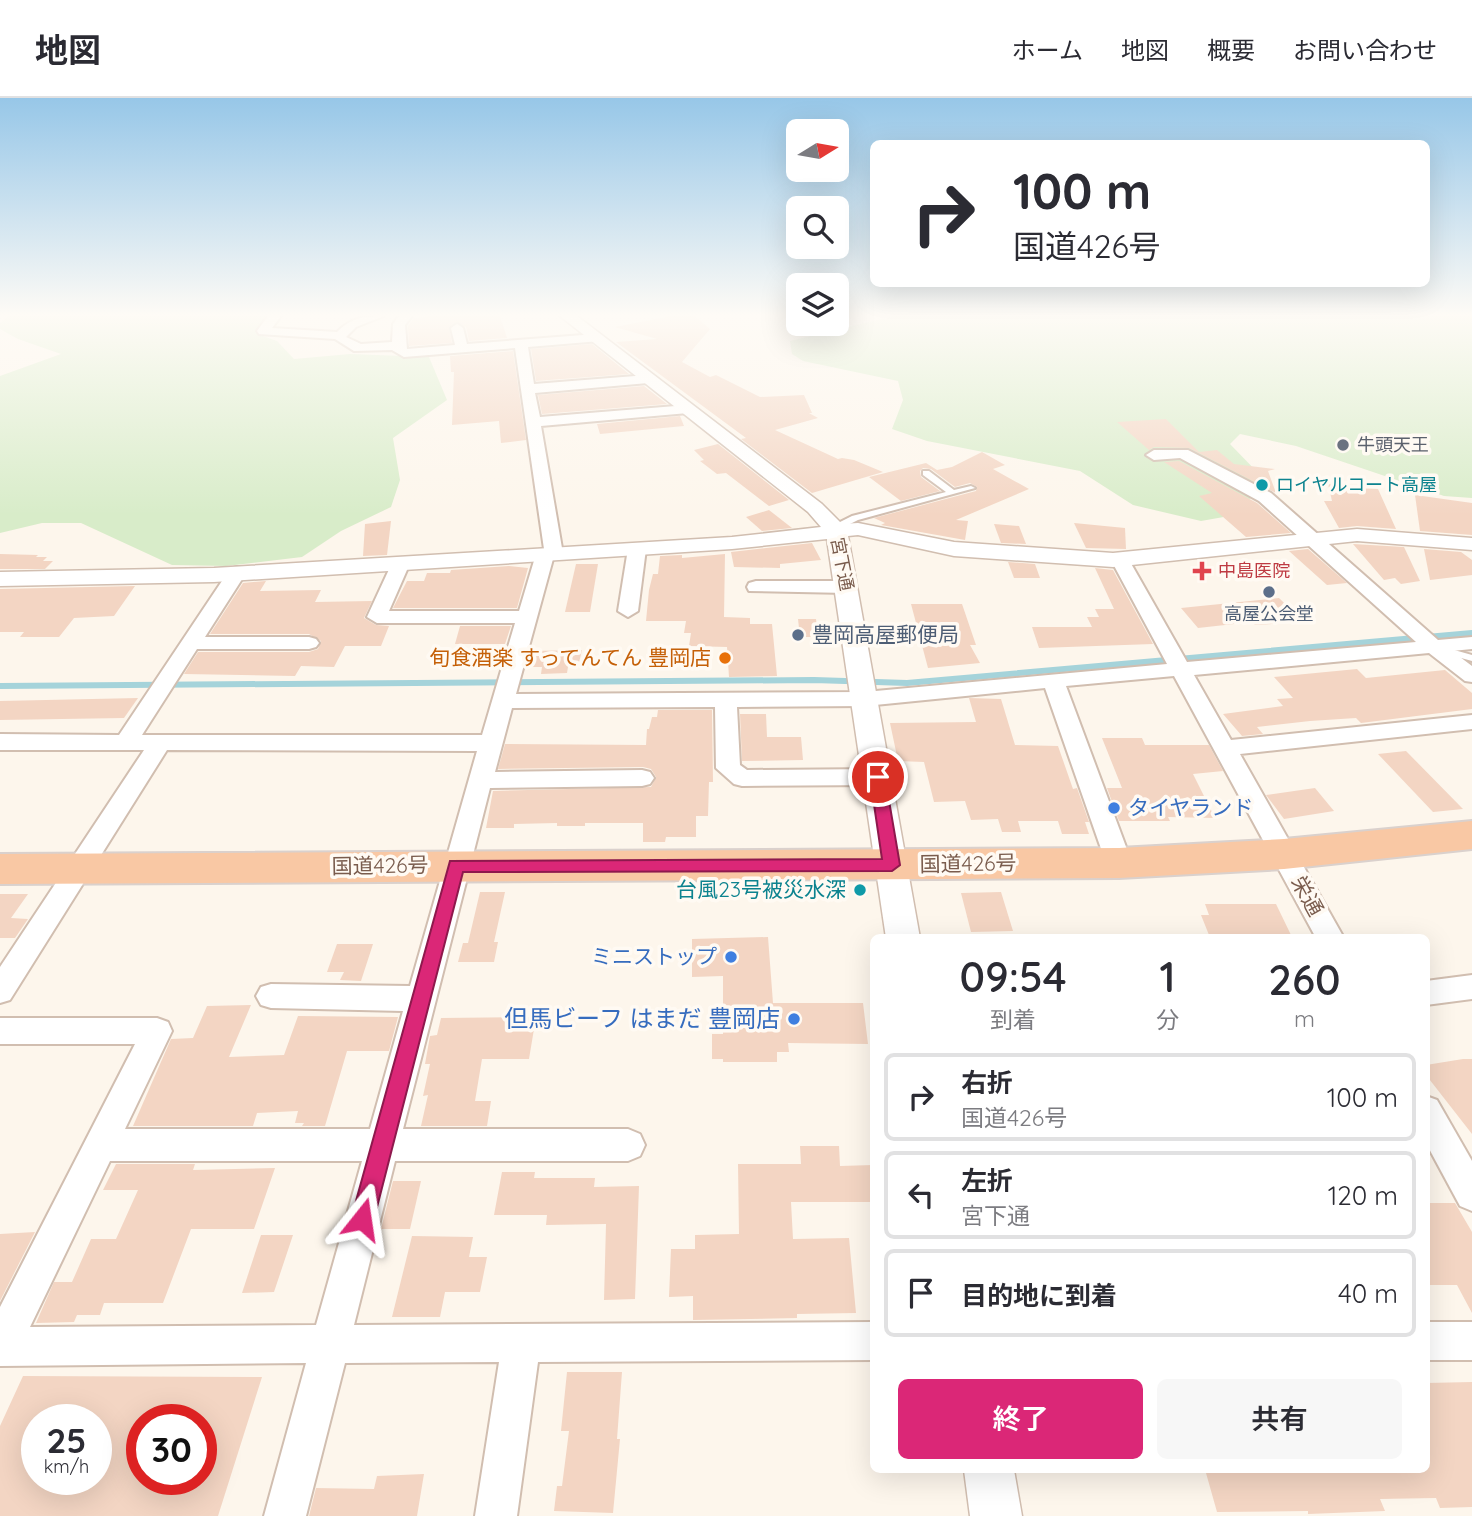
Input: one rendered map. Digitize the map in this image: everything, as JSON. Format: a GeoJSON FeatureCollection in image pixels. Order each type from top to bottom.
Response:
{"type":"FeatureCollection","features":[{"type":"Feature","properties":{"kind":"highway","name":"国道426号"},"geometry":{"type":"LineString","coordinates":[[0,869],[1119,863],[1284,854],[1472,835]]}},
{"type":"Feature","properties":{"kind":"street"},"geometry":{"type":"LineString","coordinates":[[285,1516],[456,866],[527,617],[549,554],[527,382]]}},
{"type":"Feature","properties":{"kind":"street"},"geometry":{"type":"LineString","coordinates":[[528,389],[611,382]]}},
{"type":"Feature","properties":{"kind":"street","name":"宮下通"},"geometry":{"type":"LineString","coordinates":[[653,382],[815,508],[836,532],[902,934]]}},
{"type":"Feature","properties":{"kind":"street"},"geometry":{"type":"LineString","coordinates":[[533,422],[688,409]]}},
{"type":"Feature","properties":{"kind":"street"},"geometry":{"type":"LineString","coordinates":[[1154,455],[1183,453],[1230,470],[1265,497],[1432,645],[1472,676]]}},
{"type":"Feature","properties":{"kind":"street"},"geometry":{"type":"LineString","coordinates":[[0,579],[131,579],[752,542],[836,532],[872,531],[968,551],[1120,560],[1357,535],[1472,544]]}},
{"type":"Feature","properties":{"kind":"street"},"geometry":{"type":"LineString","coordinates":[[628,611],[637,549]]}},
{"type":"Feature","properties":{"kind":"street","name":"栄通"},"geometry":{"type":"LineString","coordinates":[[1120,560],[1328,934]]}},
{"type":"Feature","properties":{"kind":"street"},"geometry":{"type":"LineString","coordinates":[[401,563],[377,617],[527,617]]}},
{"type":"Feature","properties":{"kind":"street"},"geometry":{"type":"LineString","coordinates":[[126,743],[237,573]]}},
{"type":"Feature","properties":{"kind":"street"},"geometry":{"type":"LineString","coordinates":[[756,587],[847,587]]}},
{"type":"Feature","properties":{"kind":"street"},"geometry":{"type":"LineString","coordinates":[[191,643],[309,643]]}},
{"type":"Feature","properties":{"kind":"street"},"geometry":{"type":"LineString","coordinates":[[506,689],[726,700],[863,688],[1053,681],[1177,662],[1472,643]]}},
{"type":"Feature","properties":{"kind":"street"},"geometry":{"type":"LineString","coordinates":[[1053,681],[1119,863]]}},
{"type":"Feature","properties":{"kind":"street"},"geometry":{"type":"LineString","coordinates":[[726,700],[727,768],[742,778],[878,777]]}},
{"type":"Feature","properties":{"kind":"street"},"geometry":{"type":"LineString","coordinates":[[1225,748],[1472,722]]}},
{"type":"Feature","properties":{"kind":"street"},"geometry":{"type":"LineString","coordinates":[[0,742],[491,743]]}},
{"type":"Feature","properties":{"kind":"street"},"geometry":{"type":"LineString","coordinates":[[0,991],[159,744]]}},
{"type":"Feature","properties":{"kind":"street"},"geometry":{"type":"LineString","coordinates":[[481,780],[642,778]]}},
{"type":"Feature","properties":{"kind":"street"},"geometry":{"type":"LineString","coordinates":[[1430,992],[1472,986]]}},
{"type":"Feature","properties":{"kind":"street"},"geometry":{"type":"LineString","coordinates":[[271,996],[421,999]]}},
{"type":"Feature","properties":{"kind":"street"},"geometry":{"type":"LineString","coordinates":[[0,1031],[157,1031],[0,1346],[870,1340]]}},
{"type":"Feature","properties":{"kind":"street"},"geometry":{"type":"LineString","coordinates":[[1430,1118],[1472,1194]]}},
{"type":"Feature","properties":{"kind":"street"},"geometry":{"type":"LineString","coordinates":[[100,1145],[628,1145]]}},
{"type":"Feature","properties":{"kind":"street"},"geometry":{"type":"LineString","coordinates":[[1430,1340],[1472,1340]]}},
{"type":"Feature","properties":{"kind":"street"},"geometry":{"type":"LineString","coordinates":[[496,1516],[521,1343]]}},
{"type":"Feature","properties":{"kind":"street"},"geometry":{"type":"LineString","coordinates":[[989,1473],[996,1516]]}},
{"type":"Feature","properties":{"kind":"lane"},"geometry":{"type":"LineString","coordinates":[[926,473],[952,492]]}},
{"type":"Feature","properties":{"kind":"lane"},"geometry":{"type":"LineString","coordinates":[[836,532],[843,524],[855,518],[971,488]]}},
{"type":"Feature","properties":{"kind":"lane"},"geometry":{"type":"LineString","coordinates":[[1432,645],[1472,658]]}},
{"type":"Feature","properties":{"kind":"green space"},"geometry":{"type":"Polygon","coordinates":[[[0,382],[440,382],[447,400],[393,438],[400,480],[391,507],[341,531],[302,557],[226,566],[172,565],[81,523],[42,523],[0,533],[0,382]]]}},
{"type":"Feature","properties":{"kind":"green space"},"geometry":{"type":"Polygon","coordinates":[[[898,382],[1472,382],[1472,498],[1444,496],[1296,446],[1240,434],[1230,444],[1260,475],[1259,489],[1235,515],[1201,521],[1133,505],[1080,471],[927,441],[892,429],[903,400],[898,382]]]}},
{"type":"Feature","properties":{"kind":"building"},"geometry":{"type":"Polygon","coordinates":[[[454,382],[518,382],[526,440],[501,443],[499,421],[452,425],[454,382]]]}},
{"type":"Feature","properties":{"kind":"building"},"geometry":{"type":"Polygon","coordinates":[[[670,382],[730,382],[760,397],[804,395],[812,413],[809,413],[818,418],[775,430],[838,459],[854,460],[883,472],[812,493],[741,439],[746,438],[670,382]]]}},
{"type":"Feature","properties":{"kind":"building"},"geometry":{"type":"Polygon","coordinates":[[[644,386],[667,404],[542,414],[538,395],[644,386]]]}},
{"type":"Feature","properties":{"kind":"building"},"geometry":{"type":"Polygon","coordinates":[[[680,416],[684,426],[600,434],[597,424],[680,416]]]}},
{"type":"Feature","properties":{"kind":"building"},"geometry":{"type":"Polygon","coordinates":[[[1166,419],[1199,452],[1217,450],[1234,464],[1275,469],[1268,471],[1276,493],[1189,448],[1154,447],[1149,450],[1117,422],[1166,419]]]}},
{"type":"Feature","properties":{"kind":"building"},"geometry":{"type":"Polygon","coordinates":[[[718,444],[789,500],[769,506],[726,473],[717,474],[700,461],[704,460],[694,450],[718,444]]]}},
{"type":"Feature","properties":{"kind":"building"},"geometry":{"type":"Polygon","coordinates":[[[982,452],[1005,465],[993,469],[1029,489],[956,520],[968,521],[965,540],[881,525],[885,523],[874,518],[976,491],[977,487],[970,483],[955,487],[931,469],[923,468],[920,471],[921,477],[940,491],[901,501],[869,477],[926,463],[937,470],[952,467],[982,452]]]}},
{"type":"Feature","properties":{"kind":"building"},"geometry":{"type":"Polygon","coordinates":[[[1179,461],[1257,503],[1291,533],[1246,537],[1199,496],[1212,493],[1164,462],[1179,461]]]}},
{"type":"Feature","properties":{"kind":"building"},"geometry":{"type":"Polygon","coordinates":[[[1328,484],[1378,489],[1396,529],[1357,526],[1339,528],[1324,501],[1332,501],[1328,484]]]}},
{"type":"Feature","properties":{"kind":"building"},"geometry":{"type":"Polygon","coordinates":[[[1415,495],[1472,503],[1472,535],[1420,531],[1415,495]]]}},
{"type":"Feature","properties":{"kind":"building"},"geometry":{"type":"Polygon","coordinates":[[[769,510],[792,528],[762,531],[746,517],[769,510]]]}},
{"type":"Feature","properties":{"kind":"building"},"geometry":{"type":"Polygon","coordinates":[[[391,521],[387,555],[363,556],[365,524],[391,521]]]}},
{"type":"Feature","properties":{"kind":"building"},"geometry":{"type":"Polygon","coordinates":[[[1074,523],[1125,528],[1126,549],[1086,548],[1074,523]]]}},
{"type":"Feature","properties":{"kind":"building"},"geometry":{"type":"Polygon","coordinates":[[[994,524],[1019,526],[1026,544],[1001,543],[994,524]]]}},
{"type":"Feature","properties":{"kind":"building"},"geometry":{"type":"Polygon","coordinates":[[[812,543],[821,560],[780,564],[780,568],[734,567],[731,552],[812,543]]]}},
{"type":"Feature","properties":{"kind":"building"},"geometry":{"type":"Polygon","coordinates":[[[1353,544],[1404,547],[1420,581],[1401,584],[1395,578],[1384,580],[1353,544]]]}},
{"type":"Feature","properties":{"kind":"building"},"geometry":{"type":"Polygon","coordinates":[[[1308,549],[1347,583],[1327,585],[1289,551],[1308,549]]]}},
{"type":"Feature","properties":{"kind":"building"},"geometry":{"type":"Polygon","coordinates":[[[1424,549],[1461,552],[1472,560],[1472,575],[1430,580],[1424,549]]]}},
{"type":"Feature","properties":{"kind":"building"},"geometry":{"type":"Polygon","coordinates":[[[0,554],[38,555],[36,557],[47,557],[43,561],[53,561],[45,569],[0,569],[0,554]]]}},
{"type":"Feature","properties":{"kind":"building"},"geometry":{"type":"Polygon","coordinates":[[[725,554],[724,617],[750,618],[750,624],[772,624],[777,676],[729,677],[727,647],[689,646],[691,633],[684,633],[686,621],[646,621],[649,590],[653,574],[658,574],[660,556],[682,555],[682,558],[725,554]]]}},
{"type":"Feature","properties":{"kind":"building"},"geometry":{"type":"Polygon","coordinates":[[[1008,562],[1035,564],[1040,578],[1014,578],[1008,562]]]}},
{"type":"Feature","properties":{"kind":"building"},"geometry":{"type":"Polygon","coordinates":[[[576,564],[598,564],[590,612],[565,612],[576,564]]]}},
{"type":"Feature","properties":{"kind":"building"},"geometry":{"type":"Polygon","coordinates":[[[509,566],[528,568],[517,608],[393,608],[407,581],[424,581],[427,573],[509,566]]]}},
{"type":"Feature","properties":{"kind":"building"},"geometry":{"type":"Polygon","coordinates":[[[1095,568],[1113,570],[1153,644],[1039,648],[1032,627],[1092,627],[1087,617],[1099,617],[1095,609],[1114,609],[1095,568]]]}},
{"type":"Feature","properties":{"kind":"building"},"geometry":{"type":"Polygon","coordinates":[[[266,581],[260,591],[321,590],[315,602],[372,601],[364,618],[376,625],[389,626],[381,646],[345,646],[334,667],[301,666],[295,676],[184,674],[198,652],[309,652],[318,649],[321,641],[309,634],[210,634],[243,583],[266,581]]]}},
{"type":"Feature","properties":{"kind":"building"},"geometry":{"type":"Polygon","coordinates":[[[135,586],[114,616],[74,618],[59,637],[20,637],[24,632],[0,632],[0,589],[135,586]]]}},
{"type":"Feature","properties":{"kind":"building"},"geometry":{"type":"Polygon","coordinates":[[[1279,598],[1304,622],[1255,625],[1252,622],[1198,628],[1181,608],[1279,598]]]}},
{"type":"Feature","properties":{"kind":"building"},"geometry":{"type":"Polygon","coordinates":[[[911,604],[962,604],[976,645],[970,645],[980,663],[928,668],[911,604]]]}},
{"type":"Feature","properties":{"kind":"building"},"geometry":{"type":"Polygon","coordinates":[[[798,619],[816,619],[818,637],[800,637],[798,619]]]}},
{"type":"Feature","properties":{"kind":"building"},"geometry":{"type":"Polygon","coordinates":[[[460,626],[511,626],[505,644],[455,644],[460,626]]]}},
{"type":"Feature","properties":{"kind":"building"},"geometry":{"type":"Polygon","coordinates":[[[582,650],[578,667],[568,667],[567,673],[541,674],[542,667],[527,667],[531,651],[582,650]]]}},
{"type":"Feature","properties":{"kind":"building"},"geometry":{"type":"Polygon","coordinates":[[[1357,669],[1366,678],[1445,670],[1472,693],[1472,709],[1361,723],[1356,718],[1257,727],[1263,734],[1242,736],[1223,714],[1283,706],[1277,699],[1293,698],[1274,677],[1357,669]]]}},
{"type":"Feature","properties":{"kind":"building"},"geometry":{"type":"Polygon","coordinates":[[[138,698],[124,718],[0,720],[0,701],[138,698]]]}},
{"type":"Feature","properties":{"kind":"building"},"geometry":{"type":"Polygon","coordinates":[[[969,698],[1001,699],[1015,745],[1058,746],[1073,789],[1077,788],[1089,822],[1085,822],[1089,834],[1062,834],[1058,821],[1018,821],[1021,832],[1002,832],[998,819],[971,820],[965,801],[934,802],[924,762],[898,761],[890,723],[976,722],[969,698]]]}},
{"type":"Feature","properties":{"kind":"building"},"geometry":{"type":"Polygon","coordinates":[[[658,710],[712,710],[713,782],[709,782],[708,816],[696,816],[696,837],[666,837],[665,842],[643,842],[643,823],[585,823],[585,826],[557,826],[557,823],[514,824],[514,828],[486,828],[493,791],[651,787],[656,777],[651,769],[643,767],[498,769],[505,744],[646,745],[647,729],[652,717],[657,717],[658,710]]]}},
{"type":"Feature","properties":{"kind":"building"},"geometry":{"type":"Polygon","coordinates":[[[740,714],[766,714],[767,737],[801,737],[803,760],[742,761],[740,714]]]}},
{"type":"Feature","properties":{"kind":"building"},"geometry":{"type":"Polygon","coordinates":[[[1102,738],[1142,738],[1145,745],[1209,745],[1223,771],[1193,774],[1215,818],[1168,817],[1170,821],[1119,821],[1107,788],[1122,788],[1102,738]]]}},
{"type":"Feature","properties":{"kind":"building"},"geometry":{"type":"Polygon","coordinates":[[[1406,751],[1463,809],[1433,812],[1378,754],[1406,751]]]}},
{"type":"Feature","properties":{"kind":"building"},"geometry":{"type":"Polygon","coordinates":[[[1315,788],[1334,811],[1284,819],[1266,795],[1315,788]]]}},
{"type":"Feature","properties":{"kind":"building"},"geometry":{"type":"Polygon","coordinates":[[[480,892],[505,892],[494,942],[498,942],[494,962],[458,962],[463,943],[468,943],[480,892]]]}},
{"type":"Feature","properties":{"kind":"building"},"geometry":{"type":"Polygon","coordinates":[[[1001,892],[1013,931],[971,932],[961,893],[1001,892]]]}},
{"type":"Feature","properties":{"kind":"building"},"geometry":{"type":"Polygon","coordinates":[[[0,894],[28,894],[11,918],[28,919],[15,938],[0,938],[0,894]]]}},
{"type":"Feature","properties":{"kind":"building"},"geometry":{"type":"Polygon","coordinates":[[[1205,904],[1276,904],[1291,934],[1209,934],[1201,915],[1209,915],[1205,904]]]}},
{"type":"Feature","properties":{"kind":"building"},"geometry":{"type":"Polygon","coordinates":[[[768,937],[773,1003],[863,1003],[868,1044],[788,1043],[789,1052],[777,1052],[777,1062],[723,1062],[723,1059],[712,1059],[712,1034],[723,1034],[723,976],[692,977],[692,939],[768,937]]]}},
{"type":"Feature","properties":{"kind":"building"},"geometry":{"type":"Polygon","coordinates":[[[337,944],[373,944],[361,981],[340,980],[344,972],[327,972],[337,944]]]}},
{"type":"Feature","properties":{"kind":"building"},"geometry":{"type":"Polygon","coordinates":[[[251,1005],[229,1057],[284,1055],[298,1016],[398,1017],[389,1051],[347,1051],[325,1126],[302,1126],[304,1123],[295,1123],[298,1111],[257,1113],[253,1126],[133,1126],[171,1039],[193,1038],[207,1006],[251,1005]]]}},
{"type":"Feature","properties":{"kind":"building"},"geometry":{"type":"Polygon","coordinates":[[[536,1017],[529,1059],[482,1059],[475,1101],[491,1101],[487,1126],[421,1126],[428,1095],[423,1096],[430,1064],[425,1064],[430,1036],[437,1035],[441,1018],[536,1017]]]}},
{"type":"Feature","properties":{"kind":"building"},"geometry":{"type":"Polygon","coordinates":[[[1472,1059],[1472,1134],[1430,1080],[1430,1064],[1472,1059]]]}},
{"type":"Feature","properties":{"kind":"building"},"geometry":{"type":"Polygon","coordinates":[[[800,1146],[839,1146],[840,1166],[870,1165],[870,1202],[791,1202],[793,1239],[849,1238],[856,1313],[797,1314],[797,1318],[693,1320],[693,1296],[669,1297],[671,1249],[695,1249],[695,1235],[739,1234],[738,1164],[801,1164],[800,1146]]]}},
{"type":"Feature","properties":{"kind":"building"},"geometry":{"type":"Polygon","coordinates":[[[116,1164],[195,1164],[193,1170],[275,1168],[254,1229],[191,1229],[163,1303],[104,1303],[100,1315],[77,1315],[74,1322],[36,1323],[54,1282],[72,1282],[91,1239],[116,1239],[138,1190],[103,1190],[116,1164]]]}},
{"type":"Feature","properties":{"kind":"building"},"geometry":{"type":"Polygon","coordinates":[[[502,1172],[535,1172],[534,1178],[595,1178],[594,1187],[639,1186],[635,1299],[604,1300],[606,1224],[546,1225],[547,1215],[494,1215],[502,1172]]]}},
{"type":"Feature","properties":{"kind":"building"},"geometry":{"type":"Polygon","coordinates":[[[393,1181],[421,1181],[410,1229],[381,1229],[393,1181]]]}},
{"type":"Feature","properties":{"kind":"building"},"geometry":{"type":"Polygon","coordinates":[[[1430,1203],[1455,1203],[1472,1232],[1472,1313],[1457,1285],[1430,1285],[1430,1203]]]}},
{"type":"Feature","properties":{"kind":"building"},"geometry":{"type":"Polygon","coordinates":[[[35,1232],[0,1301],[0,1234],[35,1232]]]}},
{"type":"Feature","properties":{"kind":"building"},"geometry":{"type":"Polygon","coordinates":[[[261,1235],[293,1235],[274,1292],[242,1293],[261,1235]]]}},
{"type":"Feature","properties":{"kind":"building"},"geometry":{"type":"Polygon","coordinates":[[[412,1236],[473,1237],[469,1257],[487,1257],[480,1292],[445,1292],[440,1317],[392,1317],[412,1236]]]}},
{"type":"Feature","properties":{"kind":"building"},"geometry":{"type":"Polygon","coordinates":[[[567,1372],[622,1372],[617,1439],[620,1439],[613,1513],[554,1511],[557,1486],[562,1486],[569,1431],[561,1431],[567,1372]]]}},
{"type":"Feature","properties":{"kind":"building"},"geometry":{"type":"Polygon","coordinates":[[[23,1376],[262,1377],[218,1516],[0,1516],[0,1426],[23,1376]]]}},
{"type":"Feature","properties":{"kind":"building"},"geometry":{"type":"Polygon","coordinates":[[[1472,1382],[1472,1507],[1440,1508],[1436,1498],[1380,1499],[1385,1511],[1308,1514],[1308,1511],[1217,1512],[1206,1473],[1430,1473],[1430,1383],[1472,1382]]]}},
{"type":"Feature","properties":{"kind":"building"},"geometry":{"type":"Polygon","coordinates":[[[424,1474],[417,1516],[309,1516],[316,1488],[374,1489],[377,1476],[424,1474]]]}},
{"type":"Feature","properties":{"kind":"waterway"},"geometry":{"type":"LineString","coordinates":[[0,686],[814,680],[907,683],[1472,633]]}},
{"type":"Feature","properties":{"kind":"place","name":"牛頭天王"},"geometry":{"type":"Point","coordinates":[1343,445]}},
{"type":"Feature","properties":{"kind":"place","name":"ロイヤルコート高屋"},"geometry":{"type":"Point","coordinates":[1262,485]}},
{"type":"Feature","properties":{"kind":"place","name":"中島医院"},"geometry":{"type":"Point","coordinates":[1202,571]}},
{"type":"Feature","properties":{"kind":"place","name":"高屋公会堂"},"geometry":{"type":"Point","coordinates":[1269,592]}},
{"type":"Feature","properties":{"kind":"place","name":"豊岡高屋郵便局"},"geometry":{"type":"Point","coordinates":[798,635]}},
{"type":"Feature","properties":{"kind":"place","name":"旬食酒楽 すってんてん 豊岡店"},"geometry":{"type":"Point","coordinates":[725,658]}},
{"type":"Feature","properties":{"kind":"place","name":"タイヤランド"},"geometry":{"type":"Point","coordinates":[1114,808]}},
{"type":"Feature","properties":{"kind":"place","name":"台風23号被災水深"},"geometry":{"type":"Point","coordinates":[860,890]}},
{"type":"Feature","properties":{"kind":"place","name":"ミニストップ"},"geometry":{"type":"Point","coordinates":[731,957]}},
{"type":"Feature","properties":{"kind":"place","name":"但馬ビーフ はまだ 豊岡店"},"geometry":{"type":"Point","coordinates":[794,1019]}},
{"type":"Feature","properties":{"kind":"route"},"geometry":{"type":"LineString","coordinates":[[362,1219],[456,866],[892,865],[878,777]]}}]}
